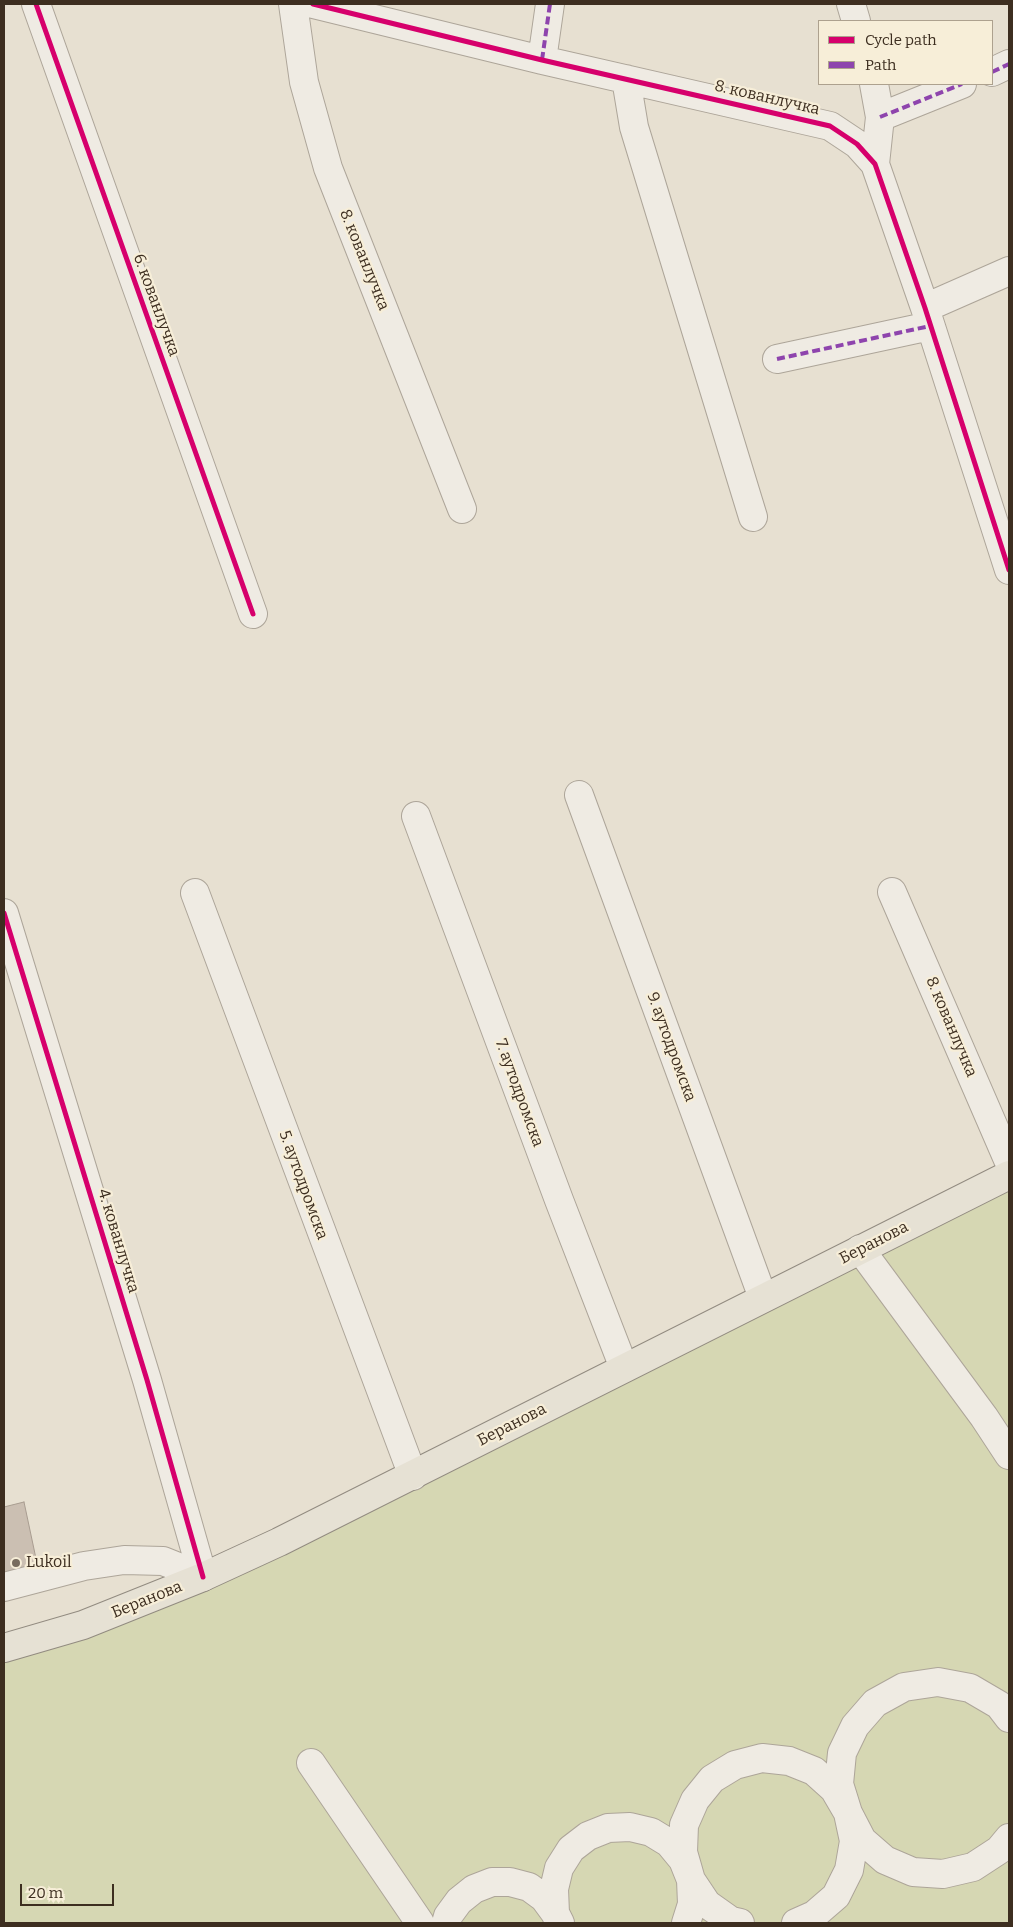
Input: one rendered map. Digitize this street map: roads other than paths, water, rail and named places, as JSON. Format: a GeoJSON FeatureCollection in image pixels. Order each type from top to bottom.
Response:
{"type":"FeatureCollection","features":[{"type":"Feature","properties":{"kind":"main road","name":"Беранова"},"geometry":{"type":"LineString","coordinates":[[4,1648],[83,1625],[204,1576],[279,1542],[1009,1175]]}},
{"type":"Feature","properties":{"kind":"street","name":"6. кованлучка"},"geometry":{"type":"LineString","coordinates":[[36,4],[253,614]]}},
{"type":"Feature","properties":{"kind":"street","name":"8. кованлучка"},"geometry":{"type":"LineString","coordinates":[[293,4],[304,82],[328,168],[462,509]]}},
{"type":"Feature","properties":{"kind":"street","name":"8. кованлучка"},"geometry":{"type":"LineString","coordinates":[[313,4],[542,60],[830,126],[857,144],[874,164],[927,317],[1000,512],[1009,570]]}},
{"type":"Feature","properties":{"kind":"street"},"geometry":{"type":"LineString","coordinates":[[542,60],[550,4]]}},
{"type":"Feature","properties":{"kind":"street"},"geometry":{"type":"LineString","coordinates":[[851,4],[856,20]]}},
{"type":"Feature","properties":{"kind":"street"},"geometry":{"type":"LineString","coordinates":[[993,72],[1009,64]]}},
{"type":"Feature","properties":{"kind":"street"},"geometry":{"type":"LineString","coordinates":[[626,79],[634,127],[753,517]]}},
{"type":"Feature","properties":{"kind":"street"},"geometry":{"type":"LineString","coordinates":[[874,85],[880,117],[874,164]]}},
{"type":"Feature","properties":{"kind":"street"},"geometry":{"type":"LineString","coordinates":[[880,117],[960,85]]}},
{"type":"Feature","properties":{"kind":"street"},"geometry":{"type":"LineString","coordinates":[[777,360],[927,317],[1009,271]]}},
{"type":"Feature","properties":{"kind":"street","name":"9. аутодромска"},"geometry":{"type":"LineString","coordinates":[[579,794],[763,1298]]}},
{"type":"Feature","properties":{"kind":"street","name":"7. аутодромска"},"geometry":{"type":"LineString","coordinates":[[416,816],[559,1200],[624,1368]]}},
{"type":"Feature","properties":{"kind":"street","name":"8. кованлучка"},"geometry":{"type":"LineString","coordinates":[[892,892],[1009,1162]]}},
{"type":"Feature","properties":{"kind":"street","name":"5. аутодромска"},"geometry":{"type":"LineString","coordinates":[[195,893],[413,1476]]}},
{"type":"Feature","properties":{"kind":"street","name":"4. кованлучка"},"geometry":{"type":"LineString","coordinates":[[4,913],[147,1380],[204,1576]]}},
{"type":"Feature","properties":{"kind":"street"},"geometry":{"type":"LineString","coordinates":[[860,1249],[984,1417],[1009,1455]]}},
{"type":"Feature","properties":{"kind":"street"},"geometry":{"type":"LineString","coordinates":[[4,1587],[84,1566],[124,1560],[163,1561],[204,1576]]}},
{"type":"Feature","properties":{"kind":"street"},"geometry":{"type":"LineString","coordinates":[[796,1923],[814,1915],[836,1896],[849,1870],[854,1841],[839,1784],[842,1754],[854,1726],[875,1703],[904,1687],[938,1682],[970,1688],[999,1705],[1009,1718]]}},
{"type":"Feature","properties":{"kind":"street"},"geometry":{"type":"LineString","coordinates":[[686,1923],[692,1904],[691,1880],[683,1852],[684,1825],[695,1800],[712,1779],[735,1765],[762,1758],[789,1760],[814,1771],[834,1789],[862,1840],[884,1860],[913,1872],[943,1874],[973,1866],[999,1850],[1009,1838]]}},
{"type":"Feature","properties":{"kind":"street"},"geometry":{"type":"LineString","coordinates":[[312,1762],[420,1923]]}},
{"type":"Feature","properties":{"kind":"street"},"geometry":{"type":"LineString","coordinates":[[558,1920],[554,1889],[559,1868],[571,1850],[588,1836],[608,1828],[630,1827],[651,1832],[669,1843],[683,1860],[691,1880],[707,1904],[731,1921],[740,1923]]}},
{"type":"Feature","properties":{"kind":"street"},"geometry":{"type":"LineString","coordinates":[[380,1862],[414,1901],[430,1906],[448,1903],[492,1882],[510,1882],[529,1887],[544,1898],[558,1920]]}},
{"type":"Feature","properties":{"kind":"street"},"geometry":{"type":"LineString","coordinates":[[446,1923],[448,1916],[459,1901],[474,1889]]}},
{"type":"Feature","properties":{"kind":"place","name":"Lukoil"},"geometry":{"type":"Point","coordinates":[16,1563]}}]}
